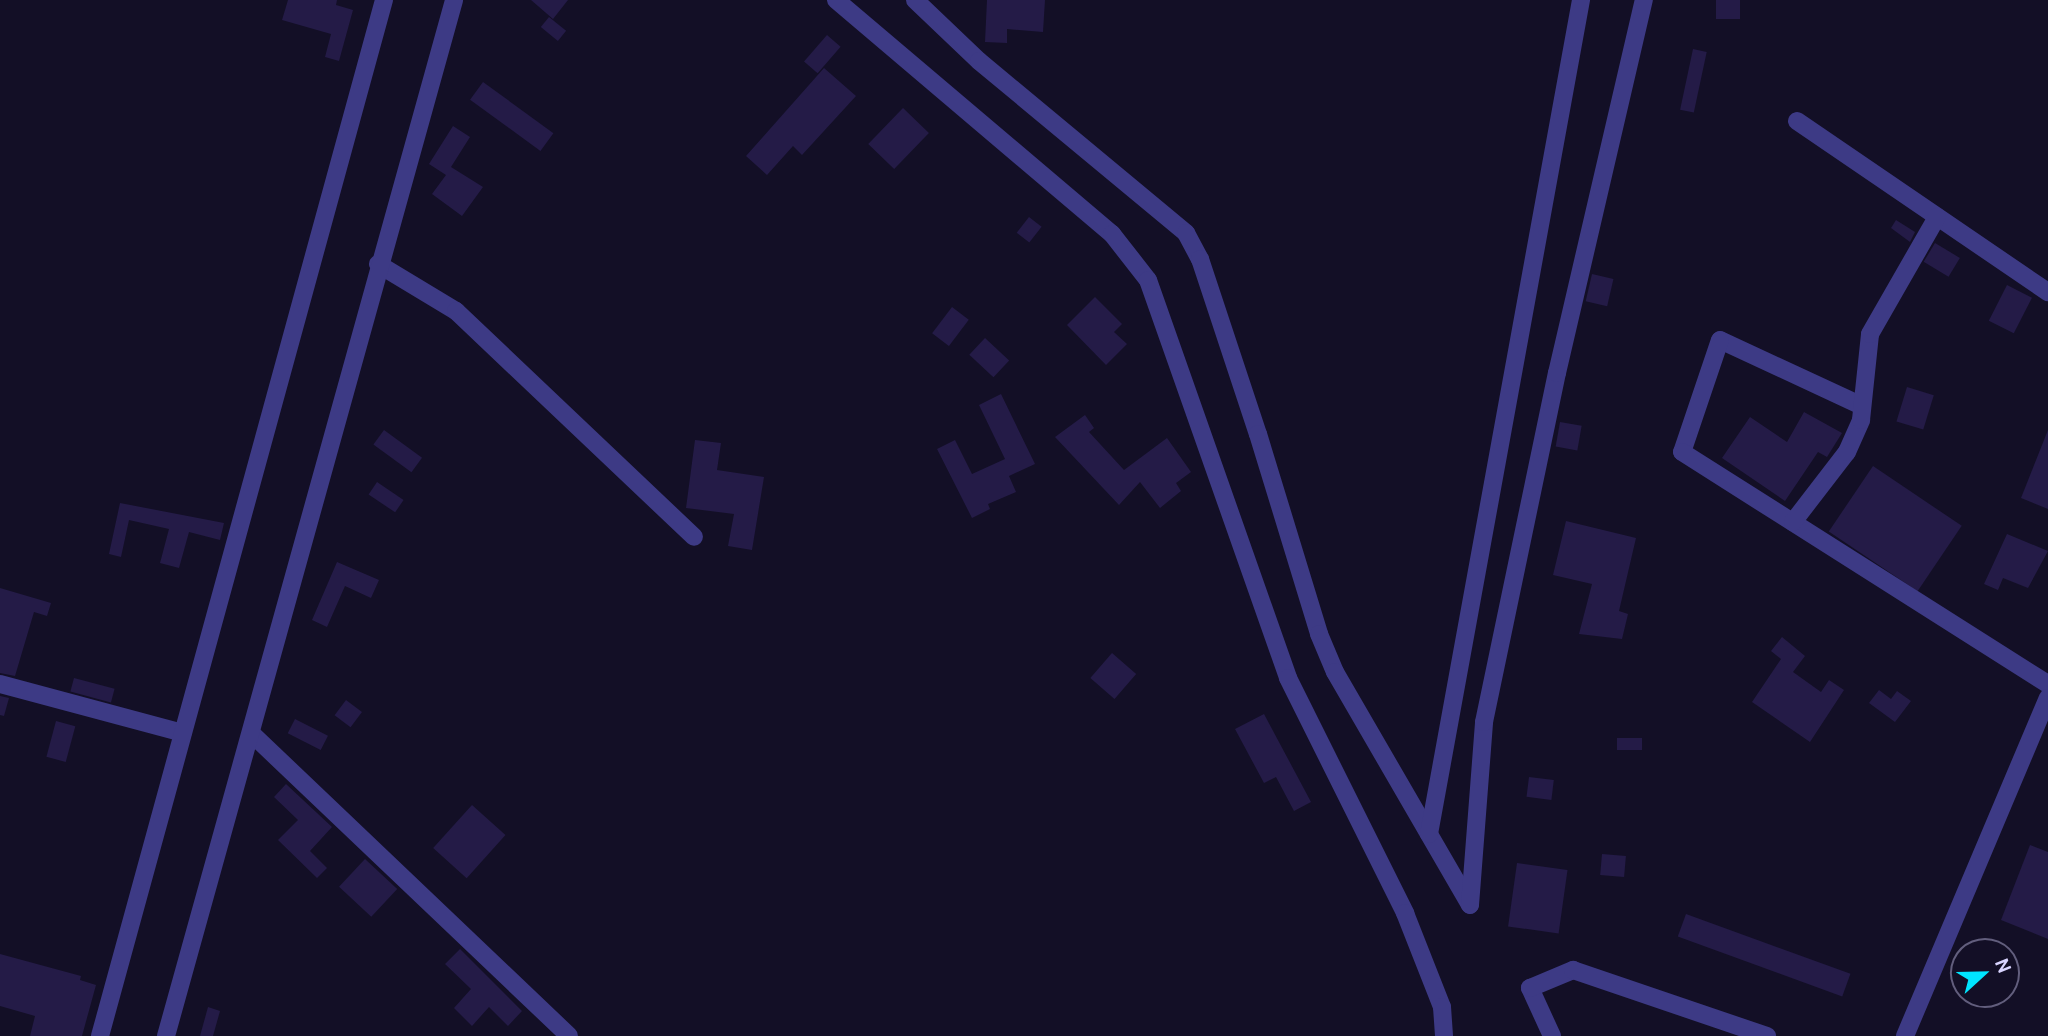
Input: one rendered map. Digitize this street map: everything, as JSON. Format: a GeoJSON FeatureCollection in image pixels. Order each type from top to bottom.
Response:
{"type":"FeatureCollection","features":[{"type":"Feature","properties":{"kind":"street"},"geometry":{"type":"LineString","coordinates":[[100,1036],[384,0]]}},
{"type":"Feature","properties":{"kind":"street"},"geometry":{"type":"LineString","coordinates":[[166,1036],[251,733],[377,264],[454,0]]}},
{"type":"Feature","properties":{"kind":"street"},"geometry":{"type":"LineString","coordinates":[[836,0],[1112,234],[1148,280],[1288,678],[1405,914],[1442,1007],[1444,1036]]}},
{"type":"Feature","properties":{"kind":"street"},"geometry":{"type":"LineString","coordinates":[[915,0],[979,61],[1186,233],[1200,259],[1258,434],[1318,634],[1335,673],[1469,905],[1484,722],[1556,373],[1644,0]]}},
{"type":"Feature","properties":{"kind":"street"},"geometry":{"type":"LineString","coordinates":[[1429,834],[1581,0]]}},
{"type":"Feature","properties":{"kind":"street"},"geometry":{"type":"LineString","coordinates":[[1797,121],[2048,292]]}},
{"type":"Feature","properties":{"kind":"street"},"geometry":{"type":"LineString","coordinates":[[1793,522],[1847,452],[1861,420],[1860,405],[1870,334],[1937,217]]}},
{"type":"Feature","properties":{"kind":"street"},"geometry":{"type":"LineString","coordinates":[[377,264],[456,311],[694,537]]}},
{"type":"Feature","properties":{"kind":"street"},"geometry":{"type":"LineString","coordinates":[[1860,405],[1720,340],[1682,452],[2048,684]]}},
{"type":"Feature","properties":{"kind":"street"},"geometry":{"type":"LineString","coordinates":[[0,684],[183,733]]}},
{"type":"Feature","properties":{"kind":"street"},"geometry":{"type":"LineString","coordinates":[[1905,1036],[2048,698]]}},
{"type":"Feature","properties":{"kind":"street"},"geometry":{"type":"LineString","coordinates":[[251,733],[569,1036]]}},
{"type":"Feature","properties":{"kind":"street"},"geometry":{"type":"LineString","coordinates":[[1552,1036],[1530,988],[1573,970],[1767,1036]]}},
{"type":"Feature","properties":{"kind":"building"},"geometry":{"type":"Polygon","coordinates":[[[288,0],[337,0],[336,5],[353,10],[339,61],[325,57],[331,34],[282,20],[288,0]]]}},
{"type":"Feature","properties":{"kind":"building"},"geometry":{"type":"Polygon","coordinates":[[[531,0],[568,0],[553,19],[531,0]]]}},
{"type":"Feature","properties":{"kind":"building"},"geometry":{"type":"Polygon","coordinates":[[[987,0],[1045,0],[1043,32],[1007,29],[1007,43],[985,42],[987,0]]]}},
{"type":"Feature","properties":{"kind":"building"},"geometry":{"type":"Polygon","coordinates":[[[1716,0],[1740,0],[1740,19],[1716,19],[1716,0]]]}},
{"type":"Feature","properties":{"kind":"building"},"geometry":{"type":"Polygon","coordinates":[[[549,17],[566,31],[558,41],[541,27],[549,17]]]}},
{"type":"Feature","properties":{"kind":"building"},"geometry":{"type":"Polygon","coordinates":[[[827,35],[841,47],[818,73],[804,61],[827,35]]]}},
{"type":"Feature","properties":{"kind":"building"},"geometry":{"type":"Polygon","coordinates":[[[1693,49],[1707,52],[1694,113],[1680,110],[1693,49]]]}},
{"type":"Feature","properties":{"kind":"building"},"geometry":{"type":"Polygon","coordinates":[[[824,68],[856,96],[802,155],[793,146],[767,175],[746,156],[824,68]]]}},
{"type":"Feature","properties":{"kind":"building"},"geometry":{"type":"Polygon","coordinates":[[[483,82],[553,133],[540,151],[470,100],[483,82]]]}},
{"type":"Feature","properties":{"kind":"building"},"geometry":{"type":"Polygon","coordinates":[[[903,108],[929,133],[894,169],[868,144],[903,108]]]}},
{"type":"Feature","properties":{"kind":"building"},"geometry":{"type":"Polygon","coordinates":[[[453,126],[470,137],[451,167],[483,187],[462,216],[432,194],[446,175],[429,164],[453,126]]]}},
{"type":"Feature","properties":{"kind":"building"},"geometry":{"type":"Polygon","coordinates":[[[1029,217],[1042,227],[1029,243],[1017,233],[1029,217]]]}},
{"type":"Feature","properties":{"kind":"building"},"geometry":{"type":"Polygon","coordinates":[[[1896,220],[1915,232],[1910,242],[1891,228],[1896,220]]]}},
{"type":"Feature","properties":{"kind":"building"},"geometry":{"type":"Polygon","coordinates":[[[1935,243],[1960,258],[1949,277],[1924,262],[1935,243]]]}},
{"type":"Feature","properties":{"kind":"building"},"geometry":{"type":"Polygon","coordinates":[[[1592,274],[1613,279],[1607,306],[1586,301],[1592,274]]]}},
{"type":"Feature","properties":{"kind":"building"},"geometry":{"type":"Polygon","coordinates":[[[2007,285],[2032,298],[2014,333],[1989,321],[2007,285]]]}},
{"type":"Feature","properties":{"kind":"building"},"geometry":{"type":"Polygon","coordinates":[[[1095,297],[1122,324],[1114,332],[1127,344],[1106,365],[1067,325],[1095,297]]]}},
{"type":"Feature","properties":{"kind":"building"},"geometry":{"type":"Polygon","coordinates":[[[952,307],[969,320],[949,346],[932,333],[952,307]]]}},
{"type":"Feature","properties":{"kind":"building"},"geometry":{"type":"Polygon","coordinates":[[[985,338],[1009,361],[993,377],[969,355],[985,338]]]}},
{"type":"Feature","properties":{"kind":"building"},"geometry":{"type":"Polygon","coordinates":[[[1907,387],[1934,395],[1923,430],[1896,421],[1907,387]]]}},
{"type":"Feature","properties":{"kind":"building"},"geometry":{"type":"Polygon","coordinates":[[[1001,394],[1035,464],[1009,476],[1016,492],[988,504],[990,509],[972,518],[937,449],[955,440],[972,474],[1005,459],[979,405],[1001,394]]]}},
{"type":"Feature","properties":{"kind":"building"},"geometry":{"type":"Polygon","coordinates":[[[1804,412],[1842,433],[1827,457],[1818,452],[1785,501],[1722,458],[1750,417],[1787,442],[1804,412]]]}},
{"type":"Feature","properties":{"kind":"building"},"geometry":{"type":"Polygon","coordinates":[[[1085,415],[1094,428],[1089,432],[1124,470],[1167,438],[1191,472],[1176,483],[1181,491],[1160,508],[1140,482],[1119,505],[1055,437],[1085,415]]]}},
{"type":"Feature","properties":{"kind":"building"},"geometry":{"type":"Polygon","coordinates":[[[1560,422],[1582,426],[1577,450],[1556,447],[1560,422]]]}},
{"type":"Feature","properties":{"kind":"building"},"geometry":{"type":"Polygon","coordinates":[[[384,430],[422,458],[411,472],[373,445],[384,430]]]}},
{"type":"Feature","properties":{"kind":"building"},"geometry":{"type":"Polygon","coordinates":[[[2048,430],[2048,509],[2021,498],[2048,430]]]}},
{"type":"Feature","properties":{"kind":"building"},"geometry":{"type":"Polygon","coordinates":[[[695,440],[721,443],[717,470],[764,477],[752,550],[728,546],[734,514],[686,508],[695,440]]]}},
{"type":"Feature","properties":{"kind":"building"},"geometry":{"type":"Polygon","coordinates":[[[1873,466],[1962,526],[1918,591],[1829,531],[1873,466]]]}},
{"type":"Feature","properties":{"kind":"building"},"geometry":{"type":"Polygon","coordinates":[[[377,482],[404,500],[395,512],[369,494],[377,482]]]}},
{"type":"Feature","properties":{"kind":"building"},"geometry":{"type":"Polygon","coordinates":[[[120,503],[224,523],[220,540],[189,532],[179,568],[160,563],[169,529],[129,520],[121,557],[109,554],[120,503]]]}},
{"type":"Feature","properties":{"kind":"building"},"geometry":{"type":"Polygon","coordinates":[[[1566,521],[1636,538],[1619,611],[1628,614],[1622,639],[1579,634],[1592,584],[1553,575],[1566,521]]]}},
{"type":"Feature","properties":{"kind":"building"},"geometry":{"type":"Polygon","coordinates":[[[2007,534],[2048,551],[2028,588],[2003,578],[1998,590],[1984,584],[2007,534]]]}},
{"type":"Feature","properties":{"kind":"building"},"geometry":{"type":"Polygon","coordinates":[[[337,562],[379,580],[371,598],[345,586],[327,627],[312,620],[337,562]]]}},
{"type":"Feature","properties":{"kind":"building"},"geometry":{"type":"Polygon","coordinates":[[[0,588],[51,603],[47,616],[34,612],[15,676],[0,673],[0,588]]]}},
{"type":"Feature","properties":{"kind":"building"},"geometry":{"type":"Polygon","coordinates":[[[1782,637],[1805,656],[1793,672],[1821,692],[1829,680],[1844,690],[1810,742],[1752,702],[1781,659],[1771,651],[1782,637]]]}},
{"type":"Feature","properties":{"kind":"building"},"geometry":{"type":"Polygon","coordinates":[[[1112,653],[1136,674],[1115,699],[1090,678],[1112,653]]]}},
{"type":"Feature","properties":{"kind":"building"},"geometry":{"type":"Polygon","coordinates":[[[74,678],[115,689],[111,702],[70,692],[74,678]]]}},
{"type":"Feature","properties":{"kind":"building"},"geometry":{"type":"Polygon","coordinates":[[[1879,690],[1891,699],[1897,691],[1911,701],[1895,722],[1869,703],[1879,690]]]}},
{"type":"Feature","properties":{"kind":"building"},"geometry":{"type":"Polygon","coordinates":[[[0,696],[9,698],[4,716],[0,715],[0,696]]]}},
{"type":"Feature","properties":{"kind":"building"},"geometry":{"type":"Polygon","coordinates":[[[346,700],[362,712],[351,727],[335,715],[346,700]]]}},
{"type":"Feature","properties":{"kind":"building"},"geometry":{"type":"Polygon","coordinates":[[[1264,714],[1311,802],[1294,811],[1276,777],[1264,783],[1235,729],[1264,714]]]}},
{"type":"Feature","properties":{"kind":"building"},"geometry":{"type":"Polygon","coordinates":[[[295,719],[328,736],[321,750],[288,733],[295,719]]]}},
{"type":"Feature","properties":{"kind":"building"},"geometry":{"type":"Polygon","coordinates":[[[56,721],[75,726],[66,762],[46,757],[56,721]]]}},
{"type":"Feature","properties":{"kind":"building"},"geometry":{"type":"Polygon","coordinates":[[[1617,738],[1642,738],[1642,750],[1617,750],[1617,738]]]}},
{"type":"Feature","properties":{"kind":"building"},"geometry":{"type":"Polygon","coordinates":[[[1529,777],[1554,780],[1551,800],[1527,797],[1529,777]]]}},
{"type":"Feature","properties":{"kind":"building"},"geometry":{"type":"Polygon","coordinates":[[[286,784],[332,827],[310,851],[327,868],[317,878],[278,840],[298,820],[274,797],[286,784]]]}},
{"type":"Feature","properties":{"kind":"building"},"geometry":{"type":"Polygon","coordinates":[[[472,805],[505,835],[467,878],[433,848],[472,805]]]}},
{"type":"Feature","properties":{"kind":"building"},"geometry":{"type":"Polygon","coordinates":[[[2030,845],[2048,852],[2048,939],[2001,920],[2030,845]]]}},
{"type":"Feature","properties":{"kind":"building"},"geometry":{"type":"Polygon","coordinates":[[[1602,854],[1626,856],[1624,877],[1600,875],[1602,854]]]}},
{"type":"Feature","properties":{"kind":"building"},"geometry":{"type":"Polygon","coordinates":[[[365,859],[397,889],[371,917],[339,887],[365,859]]]}},
{"type":"Feature","properties":{"kind":"building"},"geometry":{"type":"Polygon","coordinates":[[[1517,863],[1568,870],[1559,933],[1508,926],[1517,863]]]}},
{"type":"Feature","properties":{"kind":"building"},"geometry":{"type":"Polygon","coordinates":[[[1686,914],[1850,974],[1842,996],[1678,937],[1686,914]]]}},
{"type":"Feature","properties":{"kind":"building"},"geometry":{"type":"Polygon","coordinates":[[[460,949],[522,1011],[508,1026],[489,1007],[472,1026],[454,1008],[471,989],[445,964],[460,949]]]}},
{"type":"Feature","properties":{"kind":"building"},"geometry":{"type":"Polygon","coordinates":[[[0,954],[81,976],[80,980],[96,985],[82,1036],[30,1036],[35,1016],[0,1006],[0,954]]]}},
{"type":"Feature","properties":{"kind":"building"},"geometry":{"type":"Polygon","coordinates":[[[208,1007],[220,1011],[213,1036],[200,1036],[208,1007]]]}}]}
